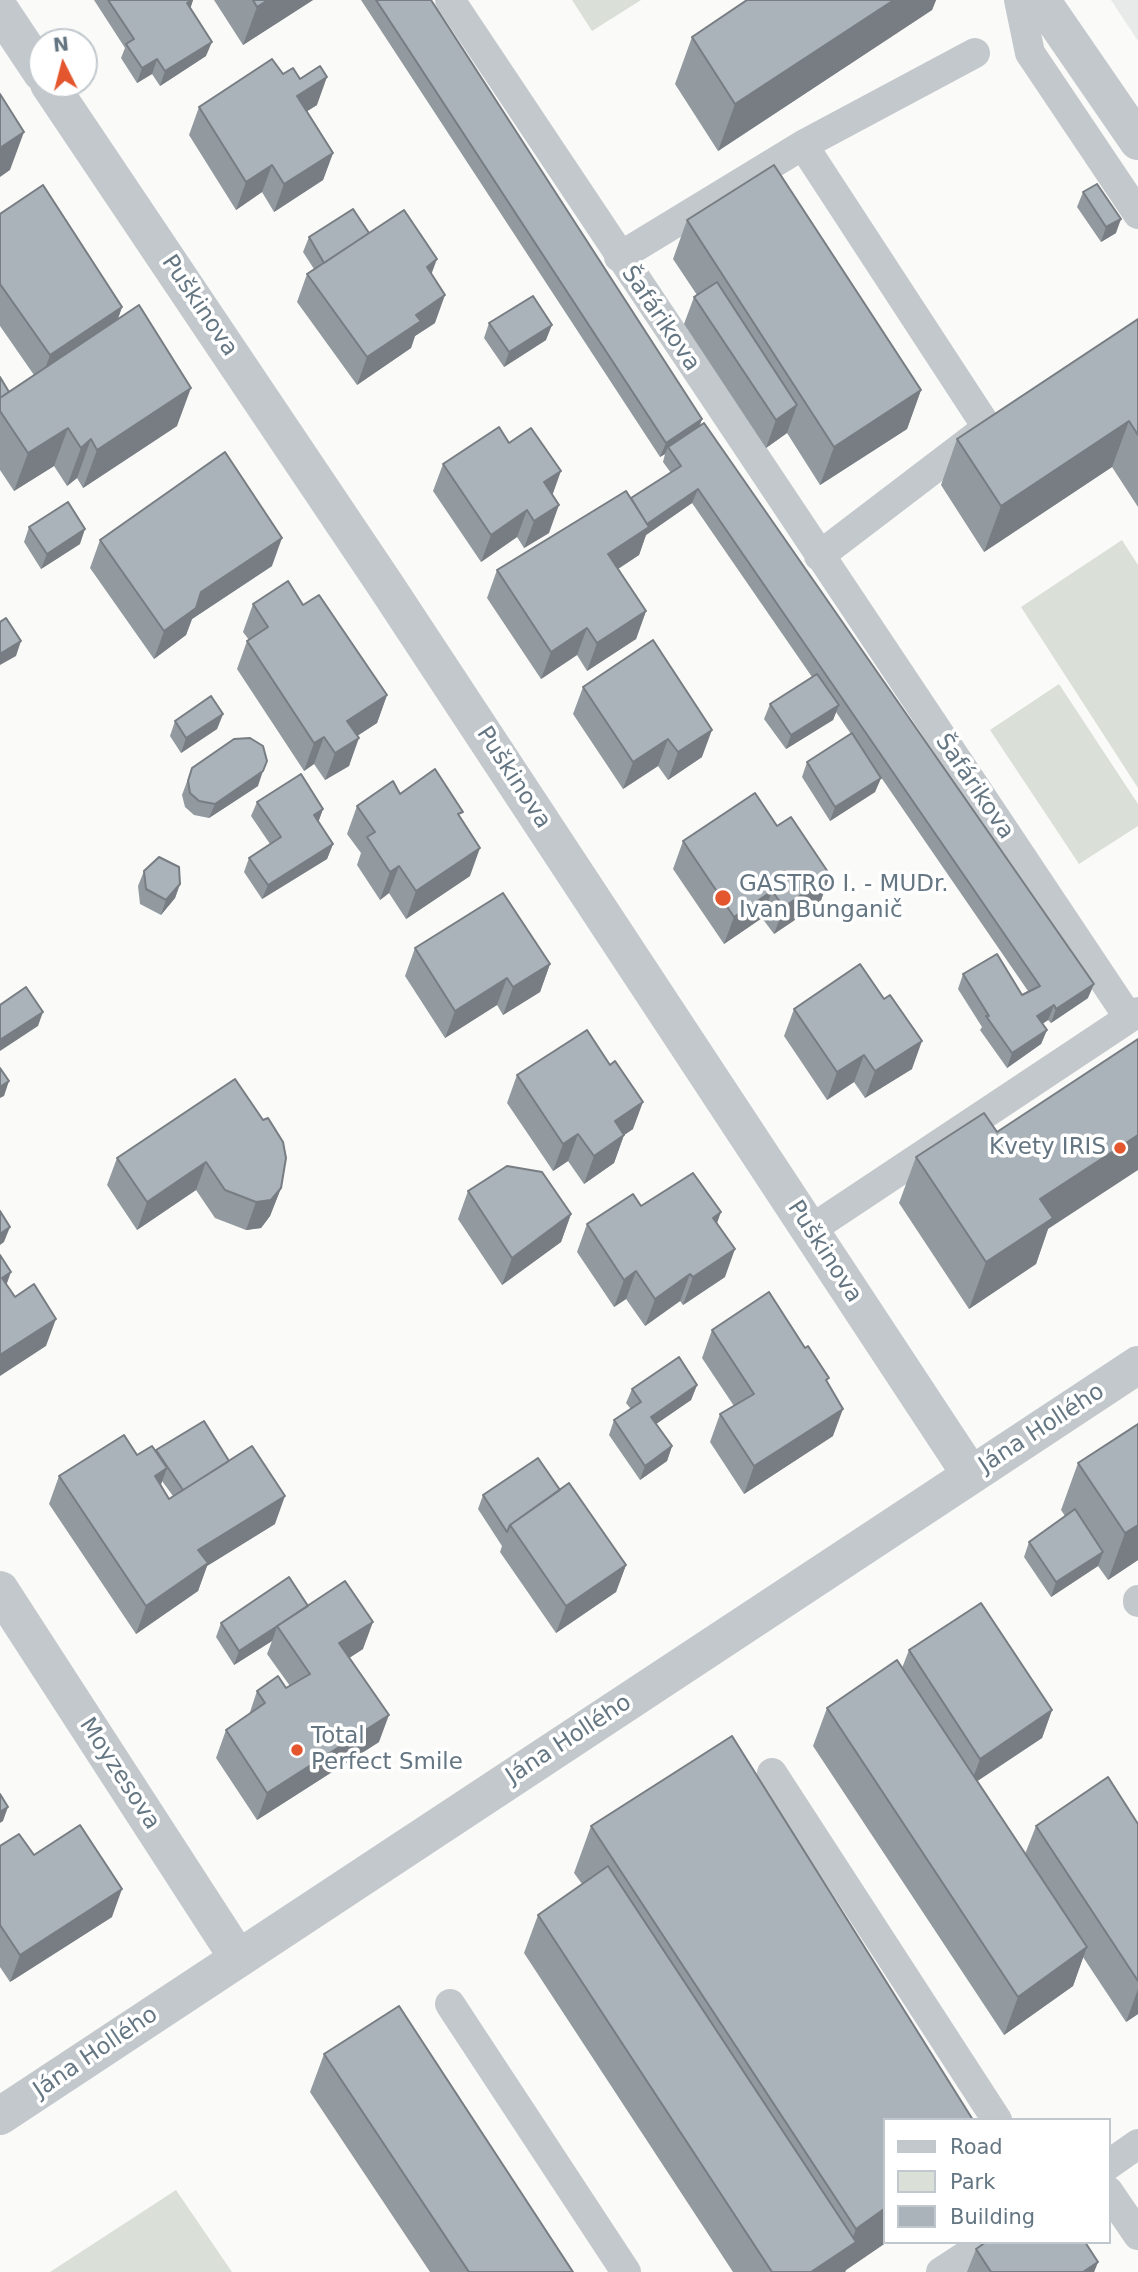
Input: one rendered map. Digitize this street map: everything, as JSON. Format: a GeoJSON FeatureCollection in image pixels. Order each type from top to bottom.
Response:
{"type":"FeatureCollection","features":[{"type":"Feature","properties":{"kind":"street"},"geometry":{"type":"LineString","coordinates":[[1041,0],[1138,141]]}},
{"type":"Feature","properties":{"kind":"street"},"geometry":{"type":"LineString","coordinates":[[0,10],[28,52]]}},
{"type":"Feature","properties":{"kind":"street","name":"Puškinova"},"geometry":{"type":"LineString","coordinates":[[58,98],[394,597],[971,1475]]}},
{"type":"Feature","properties":{"kind":"street","name":"Jána Hollého"},"geometry":{"type":"LineString","coordinates":[[0,2116],[1138,1366]]}},
{"type":"Feature","properties":{"kind":"street","name":"Moyzesova"},"geometry":{"type":"LineString","coordinates":[[0,1590],[238,1958]]}},
{"type":"Feature","properties":{"kind":"lane","name":"Šafárikova"},"geometry":{"type":"LineString","coordinates":[[450,0],[819,556],[1133,1016]]}},
{"type":"Feature","properties":{"kind":"lane"},"geometry":{"type":"LineString","coordinates":[[1019,0],[1030,53],[1138,214]]}},
{"type":"Feature","properties":{"kind":"lane","name":"Šafárikova"},"geometry":{"type":"LineString","coordinates":[[619,257],[803,145],[975,53]]}},
{"type":"Feature","properties":{"kind":"lane"},"geometry":{"type":"LineString","coordinates":[[803,145],[999,420],[819,556]]}},
{"type":"Feature","properties":{"kind":"lane"},"geometry":{"type":"LineString","coordinates":[[810,1230],[1133,1016]]}},
{"type":"Feature","properties":{"kind":"lane"},"geometry":{"type":"LineString","coordinates":[[772,1773],[996,2118]]}},
{"type":"Feature","properties":{"kind":"lane"},"geometry":{"type":"LineString","coordinates":[[450,2004],[626,2272]]}},
{"type":"Feature","properties":{"kind":"lane"},"geometry":{"type":"LineString","coordinates":[[1110,2164],[1138,2144]]}},
{"type":"Feature","properties":{"kind":"lane"},"geometry":{"type":"LineString","coordinates":[[1110,2195],[1138,2235]]}},
{"type":"Feature","properties":{"kind":"lane"},"geometry":{"type":"LineString","coordinates":[[940,2272],[984,2244]]}},
{"type":"Feature","properties":{"kind":"shaded area"},"geometry":{"type":"Polygon","coordinates":[[[1111,0],[1138,0],[1138,41],[1111,0]]]}},
{"type":"Feature","properties":{"kind":"green space"},"geometry":{"type":"Polygon","coordinates":[[[572,0],[641,0],[592,31],[572,0]]]}},
{"type":"Feature","properties":{"kind":"green space"},"geometry":{"type":"Polygon","coordinates":[[[1122,540],[1138,565],[1138,788],[1021,607],[1122,540]]]}},
{"type":"Feature","properties":{"kind":"green space"},"geometry":{"type":"Polygon","coordinates":[[[1059,684],[1138,804],[1138,826],[1079,864],[990,730],[1059,684]]]}},
{"type":"Feature","properties":{"kind":"green space"},"geometry":{"type":"Polygon","coordinates":[[[176,2190],[232,2272],[50,2272],[176,2190]]]}},
{"type":"Feature","properties":{"kind":"building"},"geometry":{"type":"Polygon","coordinates":[[[108,0],[192,0],[187,3],[212,42],[165,71],[157,59],[142,68],[126,44],[134,39],[108,0]]]}},
{"type":"Feature","properties":{"kind":"building"},"geometry":{"type":"Polygon","coordinates":[[[253,0],[268,0],[257,7],[253,0]]]}},
{"type":"Feature","properties":{"kind":"building"},"geometry":{"type":"Polygon","coordinates":[[[376,0],[431,0],[702,419],[666,443],[376,0]]]}},
{"type":"Feature","properties":{"kind":"building"},"geometry":{"type":"Polygon","coordinates":[[[747,0],[894,0],[735,104],[692,37],[747,0]]]}},
{"type":"Feature","properties":{"kind":"building"},"geometry":{"type":"Polygon","coordinates":[[[272,59],[283,74],[293,68],[300,79],[320,66],[327,77],[297,96],[333,153],[284,184],[272,165],[246,182],[199,107],[272,59]]]}},
{"type":"Feature","properties":{"kind":"building"},"geometry":{"type":"Polygon","coordinates":[[[0,94],[24,132],[0,148],[0,94]]]}},
{"type":"Feature","properties":{"kind":"building"},"geometry":{"type":"Polygon","coordinates":[[[774,165],[921,390],[834,447],[687,220],[774,165]]]}},
{"type":"Feature","properties":{"kind":"building"},"geometry":{"type":"Polygon","coordinates":[[[1097,184],[1121,219],[1106,227],[1083,192],[1097,184]]]}},
{"type":"Feature","properties":{"kind":"building"},"geometry":{"type":"Polygon","coordinates":[[[43,185],[122,307],[50,355],[0,284],[0,214],[43,185]]]}},
{"type":"Feature","properties":{"kind":"building"},"geometry":{"type":"Polygon","coordinates":[[[353,209],[369,233],[324,263],[309,237],[353,209]]]}},
{"type":"Feature","properties":{"kind":"building"},"geometry":{"type":"Polygon","coordinates":[[[404,210],[437,259],[427,267],[445,295],[416,315],[421,321],[367,357],[307,274],[404,210]]]}},
{"type":"Feature","properties":{"kind":"building"},"geometry":{"type":"Polygon","coordinates":[[[717,282],[797,405],[776,420],[694,297],[717,282]]]}},
{"type":"Feature","properties":{"kind":"building"},"geometry":{"type":"Polygon","coordinates":[[[533,296],[552,325],[509,352],[489,323],[533,296]]]}},
{"type":"Feature","properties":{"kind":"building"},"geometry":{"type":"Polygon","coordinates":[[[139,305],[191,388],[97,450],[91,439],[81,448],[68,428],[28,453],[0,411],[0,398],[139,305]]]}},
{"type":"Feature","properties":{"kind":"building"},"geometry":{"type":"Polygon","coordinates":[[[1138,319],[1138,435],[1129,421],[1001,506],[957,439],[1138,319]]]}},
{"type":"Feature","properties":{"kind":"building"},"geometry":{"type":"Polygon","coordinates":[[[0,377],[9,392],[0,398],[0,377]]]}},
{"type":"Feature","properties":{"kind":"building"},"geometry":{"type":"Polygon","coordinates":[[[704,423],[1094,984],[1056,1009],[1054,1005],[1037,1016],[1047,1030],[1012,1053],[986,1016],[989,1016],[963,974],[997,954],[1022,995],[1040,986],[698,489],[647,524],[631,498],[681,466],[668,447],[704,423]]]}},
{"type":"Feature","properties":{"kind":"building"},"geometry":{"type":"Polygon","coordinates":[[[499,427],[509,443],[531,428],[561,471],[544,482],[559,505],[534,521],[527,510],[491,535],[443,464],[499,427]]]}},
{"type":"Feature","properties":{"kind":"building"},"geometry":{"type":"Polygon","coordinates":[[[225,452],[282,538],[201,592],[196,608],[164,631],[100,540],[225,452]]]}},
{"type":"Feature","properties":{"kind":"building"},"geometry":{"type":"Polygon","coordinates":[[[626,491],[649,527],[608,554],[646,611],[597,643],[587,628],[551,652],[497,570],[626,491]]]}},
{"type":"Feature","properties":{"kind":"building"},"geometry":{"type":"Polygon","coordinates":[[[68,502],[85,529],[47,554],[29,527],[68,502]]]}},
{"type":"Feature","properties":{"kind":"building"},"geometry":{"type":"Polygon","coordinates":[[[288,581],[303,605],[319,595],[387,695],[347,721],[359,738],[335,753],[324,737],[314,743],[247,641],[268,627],[253,604],[288,581]]]}},
{"type":"Feature","properties":{"kind":"building"},"geometry":{"type":"Polygon","coordinates":[[[6,618],[21,641],[0,654],[0,622],[6,618]]]}},
{"type":"Feature","properties":{"kind":"building"},"geometry":{"type":"Polygon","coordinates":[[[653,640],[712,730],[678,752],[668,739],[633,762],[583,687],[653,640]]]}},
{"type":"Feature","properties":{"kind":"building"},"geometry":{"type":"Polygon","coordinates":[[[817,674],[839,705],[791,735],[770,704],[817,674]]]}},
{"type":"Feature","properties":{"kind":"building"},"geometry":{"type":"Polygon","coordinates":[[[211,696],[223,714],[186,738],[175,721],[211,696]]]}},
{"type":"Feature","properties":{"kind":"building"},"geometry":{"type":"Polygon","coordinates":[[[852,733],[881,778],[835,807],[807,762],[852,733]]]}},
{"type":"Feature","properties":{"kind":"building"},"geometry":{"type":"Polygon","coordinates":[[[250,738],[263,746],[267,761],[263,771],[215,804],[199,801],[190,793],[188,781],[192,768],[234,739],[250,738]]]}},
{"type":"Feature","properties":{"kind":"building"},"geometry":{"type":"Polygon","coordinates":[[[435,769],[463,812],[458,814],[480,848],[416,891],[399,866],[390,872],[367,837],[375,832],[357,806],[393,781],[400,794],[435,769]]]}},
{"type":"Feature","properties":{"kind":"building"},"geometry":{"type":"Polygon","coordinates":[[[301,774],[323,809],[314,815],[333,844],[268,885],[249,858],[281,837],[257,802],[301,774]]]}},
{"type":"Feature","properties":{"kind":"building"},"geometry":{"type":"Polygon","coordinates":[[[755,793],[777,826],[791,817],[830,875],[784,907],[772,891],[734,917],[683,841],[755,793]]]}},
{"type":"Feature","properties":{"kind":"building"},"geometry":{"type":"Polygon","coordinates":[[[159,857],[179,867],[180,884],[166,900],[146,889],[144,871],[159,857]]]}},
{"type":"Feature","properties":{"kind":"building"},"geometry":{"type":"Polygon","coordinates":[[[503,893],[550,964],[513,987],[507,978],[455,1011],[415,948],[503,893]]]}},
{"type":"Feature","properties":{"kind":"building"},"geometry":{"type":"Polygon","coordinates":[[[860,964],[884,999],[890,995],[922,1041],[875,1071],[864,1055],[837,1072],[794,1009],[860,964]]]}},
{"type":"Feature","properties":{"kind":"building"},"geometry":{"type":"Polygon","coordinates":[[[26,987],[43,1012],[0,1040],[0,1005],[26,987]]]}},
{"type":"Feature","properties":{"kind":"building"},"geometry":{"type":"Polygon","coordinates":[[[587,1030],[610,1065],[615,1061],[643,1102],[615,1121],[624,1135],[594,1156],[578,1134],[563,1144],[517,1075],[587,1030]]]}},
{"type":"Feature","properties":{"kind":"building"},"geometry":{"type":"Polygon","coordinates":[[[1138,1039],[1138,1135],[1040,1199],[1053,1218],[986,1262],[916,1157],[984,1113],[997,1132],[1138,1039]]]}},
{"type":"Feature","properties":{"kind":"building"},"geometry":{"type":"Polygon","coordinates":[[[0,1068],[9,1081],[0,1087],[0,1068]]]}},
{"type":"Feature","properties":{"kind":"building"},"geometry":{"type":"Polygon","coordinates":[[[235,1079],[263,1120],[268,1118],[283,1142],[286,1158],[281,1188],[271,1200],[256,1202],[225,1190],[206,1162],[147,1202],[117,1158],[235,1079]]]}},
{"type":"Feature","properties":{"kind":"building"},"geometry":{"type":"Polygon","coordinates":[[[507,1166],[542,1172],[571,1214],[512,1258],[468,1191],[507,1166]]]}},
{"type":"Feature","properties":{"kind":"building"},"geometry":{"type":"Polygon","coordinates":[[[693,1173],[721,1212],[713,1218],[735,1249],[693,1277],[690,1274],[655,1299],[636,1271],[624,1280],[587,1224],[633,1194],[641,1206],[693,1173]]]}},
{"type":"Feature","properties":{"kind":"building"},"geometry":{"type":"Polygon","coordinates":[[[0,1211],[10,1227],[0,1234],[0,1211]]]}},
{"type":"Feature","properties":{"kind":"building"},"geometry":{"type":"Polygon","coordinates":[[[0,1255],[11,1272],[2,1278],[15,1297],[34,1284],[56,1319],[0,1355],[0,1255]]]}},
{"type":"Feature","properties":{"kind":"building"},"geometry":{"type":"Polygon","coordinates":[[[769,1292],[805,1348],[808,1346],[829,1378],[826,1380],[843,1409],[754,1466],[720,1414],[754,1394],[712,1330],[769,1292]]]}},
{"type":"Feature","properties":{"kind":"building"},"geometry":{"type":"Polygon","coordinates":[[[679,1357],[697,1385],[651,1417],[672,1446],[645,1466],[614,1420],[641,1402],[632,1389],[679,1357]]]}},
{"type":"Feature","properties":{"kind":"building"},"geometry":{"type":"Polygon","coordinates":[[[204,1421],[229,1461],[183,1490],[156,1450],[204,1421]]]}},
{"type":"Feature","properties":{"kind":"building"},"geometry":{"type":"Polygon","coordinates":[[[1138,1424],[1138,1525],[1125,1533],[1078,1463],[1138,1424]]]}},
{"type":"Feature","properties":{"kind":"building"},"geometry":{"type":"Polygon","coordinates":[[[124,1435],[137,1455],[152,1446],[167,1468],[155,1476],[169,1499],[252,1446],[285,1496],[198,1550],[208,1563],[146,1606],[59,1476],[124,1435]]]}},
{"type":"Feature","properties":{"kind":"building"},"geometry":{"type":"Polygon","coordinates":[[[538,1458],[560,1490],[510,1525],[507,1532],[483,1495],[538,1458]]]}},
{"type":"Feature","properties":{"kind":"building"},"geometry":{"type":"Polygon","coordinates":[[[569,1483],[626,1565],[566,1606],[510,1525],[569,1483]]]}},
{"type":"Feature","properties":{"kind":"building"},"geometry":{"type":"Polygon","coordinates":[[[1075,1509],[1103,1552],[1056,1582],[1029,1542],[1075,1509]]]}},
{"type":"Feature","properties":{"kind":"building"},"geometry":{"type":"Polygon","coordinates":[[[289,1577],[308,1606],[239,1651],[221,1623],[289,1577]]]}},
{"type":"Feature","properties":{"kind":"building"},"geometry":{"type":"Polygon","coordinates":[[[345,1581],[373,1622],[339,1643],[389,1715],[267,1793],[226,1730],[265,1703],[257,1691],[278,1676],[286,1688],[310,1674],[277,1626],[345,1581]]]}},
{"type":"Feature","properties":{"kind":"building"},"geometry":{"type":"Polygon","coordinates":[[[981,1603],[1052,1710],[980,1759],[909,1650],[981,1603]]]}},
{"type":"Feature","properties":{"kind":"building"},"geometry":{"type":"Polygon","coordinates":[[[897,1660],[1087,1947],[1018,1997],[827,1708],[897,1660]]]}},
{"type":"Feature","properties":{"kind":"building"},"geometry":{"type":"Polygon","coordinates":[[[732,1736],[972,2118],[883,2118],[883,2210],[856,2229],[591,1826],[732,1736]]]}},
{"type":"Feature","properties":{"kind":"building"},"geometry":{"type":"Polygon","coordinates":[[[1108,1777],[1138,1824],[1138,1981],[1036,1826],[1108,1777]]]}},
{"type":"Feature","properties":{"kind":"building"},"geometry":{"type":"Polygon","coordinates":[[[0,1794],[8,1807],[0,1812],[0,1794]]]}},
{"type":"Feature","properties":{"kind":"building"},"geometry":{"type":"Polygon","coordinates":[[[80,1825],[122,1889],[20,1955],[0,1925],[0,1846],[19,1834],[34,1855],[80,1825]]]}},
{"type":"Feature","properties":{"kind":"building"},"geometry":{"type":"Polygon","coordinates":[[[608,1866],[856,2242],[811,2272],[772,2272],[538,1915],[608,1866]]]}},
{"type":"Feature","properties":{"kind":"building"},"geometry":{"type":"Polygon","coordinates":[[[399,2006],[573,2272],[469,2272],[324,2054],[399,2006]]]}},
{"type":"Feature","properties":{"kind":"building"},"geometry":{"type":"Polygon","coordinates":[[[983,2244],[1086,2244],[1098,2262],[1083,2272],[991,2272],[976,2249],[983,2244]]]}},
{"type":"Feature","properties":{"kind":"place","name":"GASTRO I. - MUDr. Ivan Bunganič"},"geometry":{"type":"Point","coordinates":[723,898]}},
{"type":"Feature","properties":{"kind":"place","name":"Kvety IRIS"},"geometry":{"type":"Point","coordinates":[1120,1148]}},
{"type":"Feature","properties":{"kind":"place","name":"Total Perfect Smile"},"geometry":{"type":"Point","coordinates":[297,1750]}}]}
